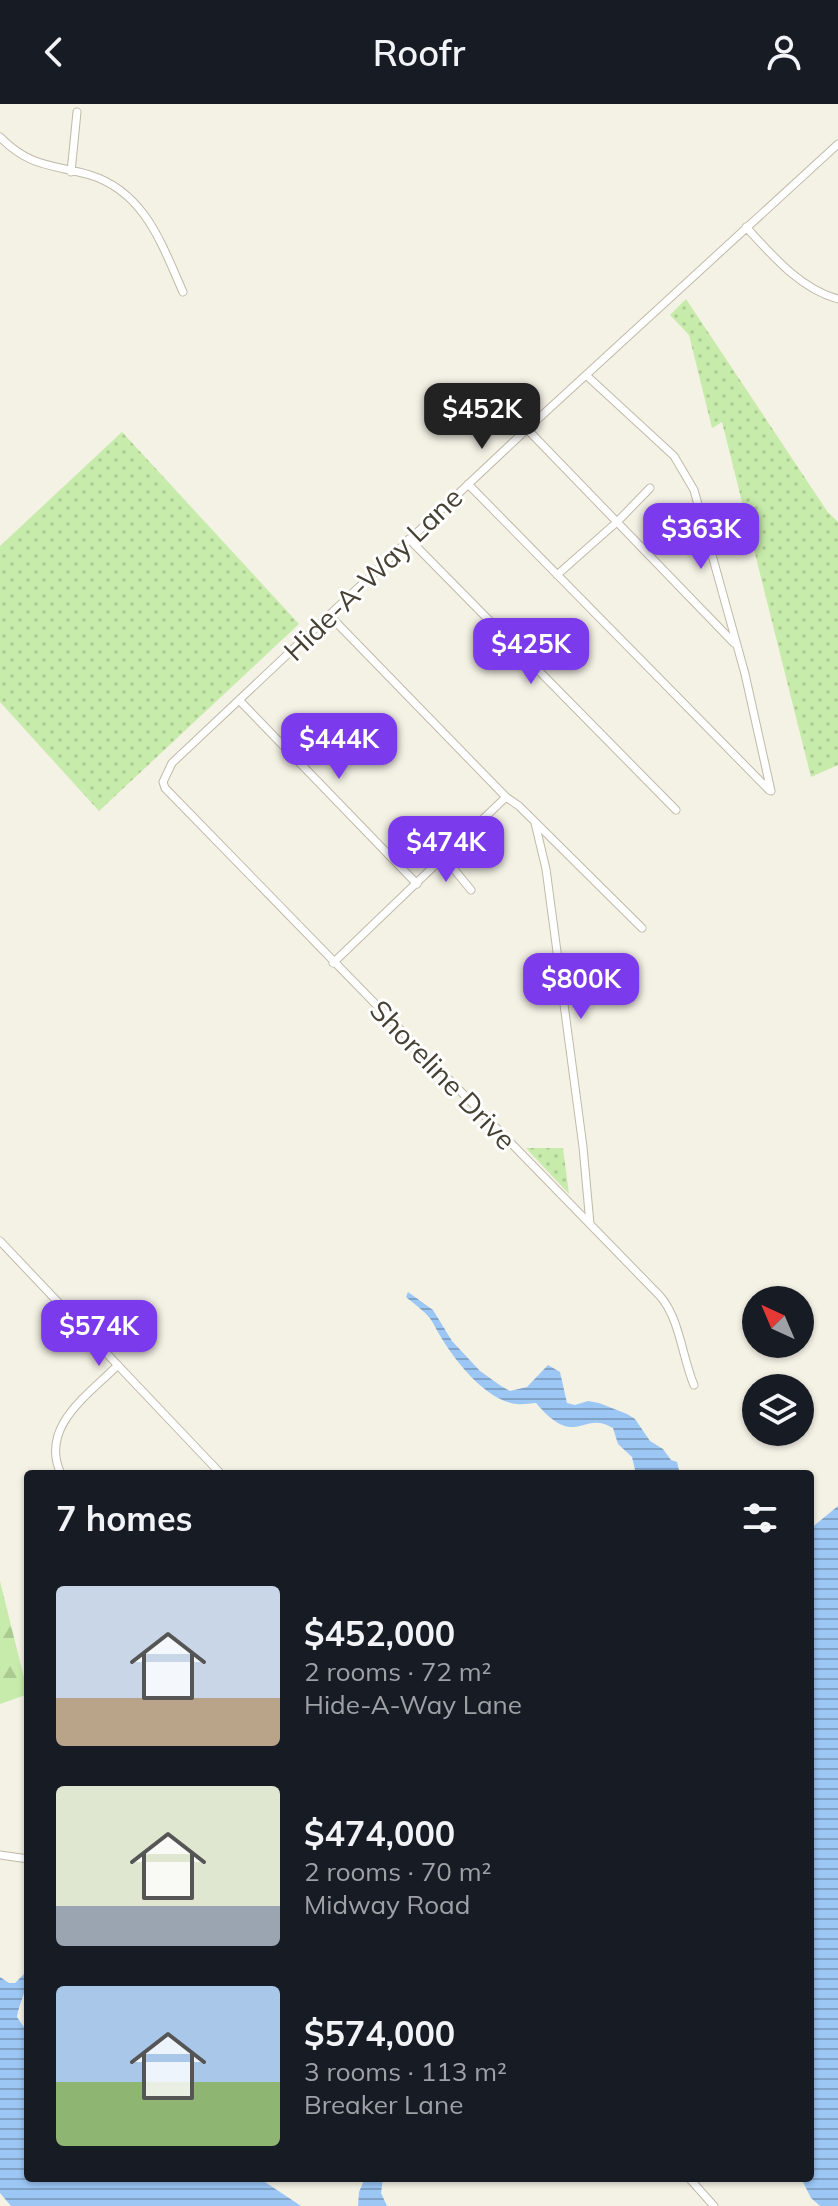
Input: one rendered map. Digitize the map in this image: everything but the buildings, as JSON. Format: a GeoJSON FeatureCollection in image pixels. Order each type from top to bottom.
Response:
{"type":"FeatureCollection","features":[{"type":"Feature","properties":{"kind":"street"},"geometry":{"type":"LineString","coordinates":[[71,172],[77,112]]}},
{"type":"Feature","properties":{"kind":"street"},"geometry":{"type":"LineString","coordinates":[[0,137],[31,160],[109,183],[136,203],[154,229],[183,292]]}},
{"type":"Feature","properties":{"kind":"street","name":"Hide-A-Way Lane"},"geometry":{"type":"LineString","coordinates":[[163,782],[170,765],[409,539],[838,144]]}},
{"type":"Feature","properties":{"kind":"street"},"geometry":{"type":"LineString","coordinates":[[746,227],[785,267],[810,287],[838,299]]}},
{"type":"Feature","properties":{"kind":"street"},"geometry":{"type":"LineString","coordinates":[[468,484],[771,791],[708,538],[688,480],[674,456],[586,375]]}},
{"type":"Feature","properties":{"kind":"street"},"geometry":{"type":"LineString","coordinates":[[527,429],[736,645]]}},
{"type":"Feature","properties":{"kind":"street"},"geometry":{"type":"LineString","coordinates":[[557,575],[650,488]]}},
{"type":"Feature","properties":{"kind":"street"},"geometry":{"type":"LineString","coordinates":[[409,539],[676,810]]}},
{"type":"Feature","properties":{"kind":"street"},"geometry":{"type":"LineString","coordinates":[[330,616],[506,797],[519,806],[642,928]]}},
{"type":"Feature","properties":{"kind":"street"},"geometry":{"type":"LineString","coordinates":[[239,700],[417,884]]}},
{"type":"Feature","properties":{"kind":"street","name":"Shoreline Drive"},"geometry":{"type":"LineString","coordinates":[[163,782],[165,788],[333,963],[667,1304],[694,1385]]}},
{"type":"Feature","properties":{"kind":"street"},"geometry":{"type":"LineString","coordinates":[[333,963],[506,797]]}},
{"type":"Feature","properties":{"kind":"street"},"geometry":{"type":"LineString","coordinates":[[535,823],[546,869],[583,1147],[590,1224]]}},
{"type":"Feature","properties":{"kind":"street"},"geometry":{"type":"LineString","coordinates":[[444,857],[471,890]]}},
{"type":"Feature","properties":{"kind":"street"},"geometry":{"type":"LineString","coordinates":[[0,1241],[217,1470]]}},
{"type":"Feature","properties":{"kind":"street"},"geometry":{"type":"LineString","coordinates":[[59,1470],[55,1449],[62,1423],[118,1365]]}},
{"type":"Feature","properties":{"kind":"street"},"geometry":{"type":"LineString","coordinates":[[0,1855],[24,1858]]}},
{"type":"Feature","properties":{"kind":"street"},"geometry":{"type":"LineString","coordinates":[[693,2182],[714,2206]]}},
{"type":"Feature","properties":{"kind":"green space"},"geometry":{"type":"Polygon","coordinates":[[[686,299],[827,511],[838,522],[838,765],[811,777],[722,422],[712,428],[689,335],[670,315],[686,299]]]}},
{"type":"Feature","properties":{"kind":"green space"},"geometry":{"type":"Polygon","coordinates":[[[122,432],[299,624],[99,811],[0,702],[0,546],[122,432]]]}},
{"type":"Feature","properties":{"kind":"green space"},"geometry":{"type":"Polygon","coordinates":[[[526,1148],[563,1148],[569,1194],[526,1148]]]}},
{"type":"Feature","properties":{"kind":"green space"},"geometry":{"type":"Polygon","coordinates":[[[0,1581],[24,1678],[24,1695],[0,1704],[0,1581]]]}},
{"type":"Feature","properties":{"kind":"water"},"geometry":{"type":"Polygon","coordinates":[[[408,1292],[433,1310],[452,1341],[480,1371],[501,1386],[510,1391],[527,1387],[548,1365],[560,1372],[567,1403],[599,1403],[627,1414],[635,1419],[650,1441],[677,1462],[679,1470],[635,1470],[632,1457],[618,1444],[613,1428],[602,1423],[570,1427],[550,1417],[536,1403],[517,1404],[492,1394],[457,1360],[431,1319],[406,1297],[408,1292]]]}},
{"type":"Feature","properties":{"kind":"water"},"geometry":{"type":"Polygon","coordinates":[[[838,1506],[838,2206],[820,2206],[811,2198],[803,2182],[814,2182],[814,1526],[838,1506]]]}},
{"type":"Feature","properties":{"kind":"water"},"geometry":{"type":"Polygon","coordinates":[[[24,1974],[24,1992],[17,2017],[24,2027],[24,2182],[265,2182],[301,2206],[11,2206],[0,2193],[0,1977],[15,1983],[24,1974]]]}},
{"type":"Feature","properties":{"kind":"water"},"geometry":{"type":"Polygon","coordinates":[[[363,2182],[382,2182],[381,2193],[387,2206],[358,2206],[363,2182]]]}}]}
